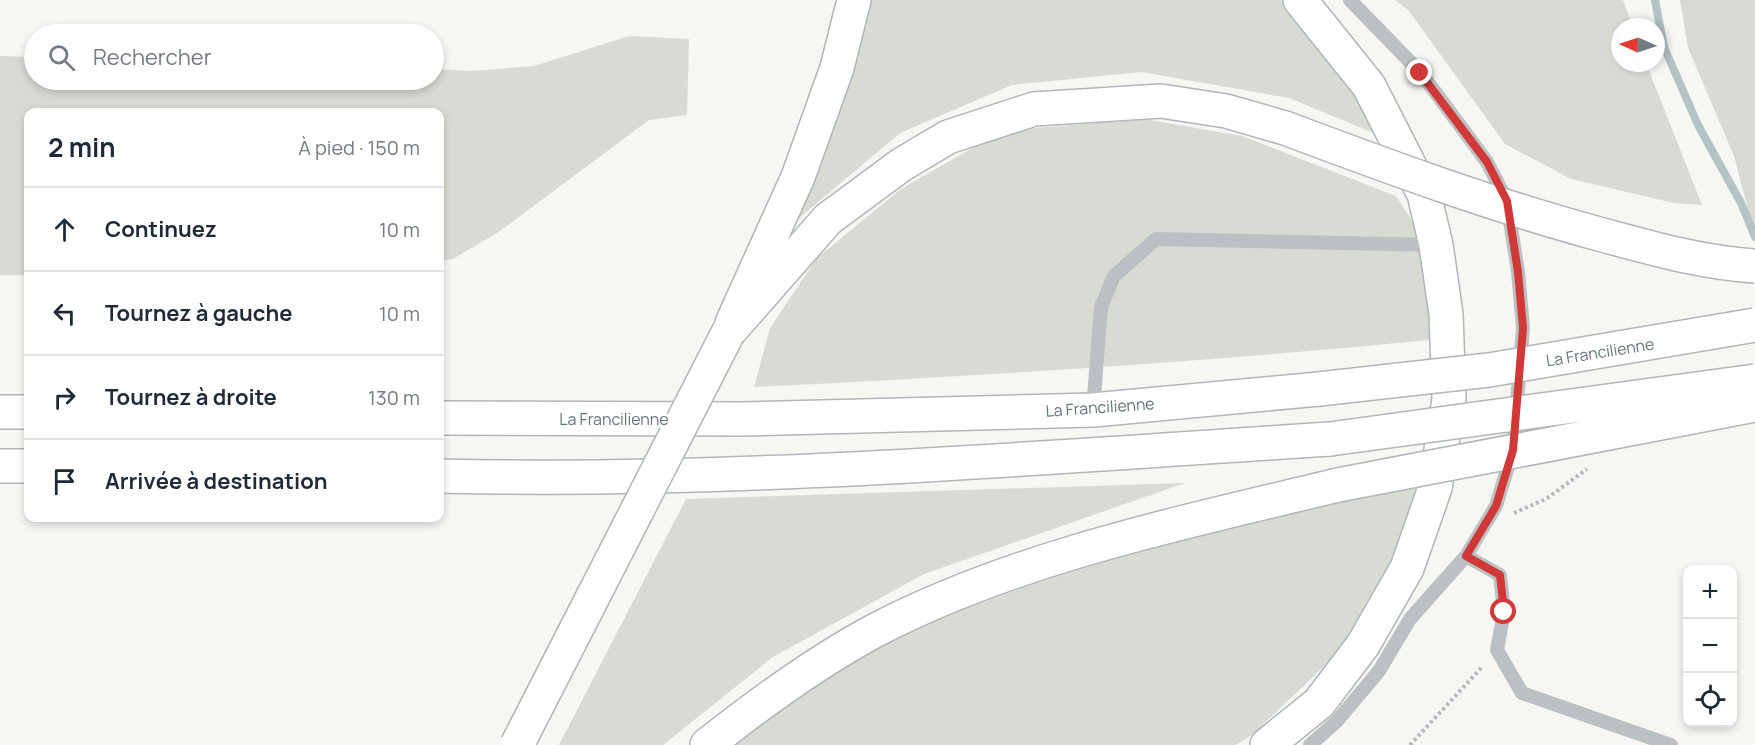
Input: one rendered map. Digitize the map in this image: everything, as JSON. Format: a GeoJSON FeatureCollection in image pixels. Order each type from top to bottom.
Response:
{"type":"FeatureCollection","features":[{"type":"Feature","properties":{"kind":"main road"},"geometry":{"type":"LineString","coordinates":[[517,745],[728,333],[798,177],[837,68],[854,0]]}},
{"type":"Feature","properties":{"kind":"main road"},"geometry":{"type":"LineString","coordinates":[[1268,745],[1319,703],[1363,645],[1407,568],[1435,488],[1449,399],[1446,314],[1436,245],[1424,194],[1369,86],[1300,0]]}},
{"type":"Feature","properties":{"kind":"main road"},"geometry":{"type":"LineString","coordinates":[[728,333],[828,219],[901,165],[948,137],[1034,109],[1161,101],[1226,111],[1285,128],[1487,202],[1660,251],[1729,264],[1755,266]]}},
{"type":"Feature","properties":{"kind":"main road","name":"La Francilienne"},"geometry":{"type":"LineString","coordinates":[[444,418],[743,419],[1093,410],[1319,389],[1489,370],[1755,326]]}},
{"type":"Feature","properties":{"kind":"main road"},"geometry":{"type":"LineString","coordinates":[[444,476],[555,479],[735,474],[1330,439],[1755,381]]}},
{"type":"Feature","properties":{"kind":"main road"},"geometry":{"type":"LineString","coordinates":[[707,745],[795,681],[875,631],[955,594],[1070,555],[1183,522],[1338,485],[1755,405]]}},
{"type":"Feature","properties":{"kind":"main road"},"geometry":{"type":"LineString","coordinates":[[0,412],[24,412]]}},
{"type":"Feature","properties":{"kind":"main road"},"geometry":{"type":"LineString","coordinates":[[0,466],[24,466]]}},
{"type":"Feature","properties":{"kind":"lane"},"geometry":{"type":"LineString","coordinates":[[1310,745],[1337,720],[1379,671],[1410,619],[1466,556],[1496,506],[1513,450],[1523,328],[1518,272],[1507,201],[1487,162],[1420,73],[1350,0]]}},
{"type":"Feature","properties":{"kind":"lane"},"geometry":{"type":"LineString","coordinates":[[1093,410],[1101,308],[1114,276],[1156,239],[1436,245]]}},
{"type":"Feature","properties":{"kind":"lane"},"geometry":{"type":"LineString","coordinates":[[1466,556],[1500,575],[1504,612],[1497,650],[1522,693],[1671,745]]}},
{"type":"Feature","properties":{"kind":"path"},"geometry":{"type":"LineString","coordinates":[[1496,506],[1513,513],[1546,500],[1590,467]]}},
{"type":"Feature","properties":{"kind":"path"},"geometry":{"type":"LineString","coordinates":[[1410,745],[1497,650]]}},
{"type":"Feature","properties":{"kind":"shaded area"},"geometry":{"type":"Polygon","coordinates":[[[870,0],[1283,0],[1356,88],[1381,136],[1289,98],[1142,72],[1012,85],[900,133],[785,230],[865,23],[870,0]]]}},
{"type":"Feature","properties":{"kind":"shaded area"},"geometry":{"type":"Polygon","coordinates":[[[1395,0],[1623,0],[1630,18],[1611,18],[1611,72],[1650,72],[1702,205],[1674,203],[1571,179],[1505,144],[1409,11],[1395,0]]]}},
{"type":"Feature","properties":{"kind":"shaded area"},"geometry":{"type":"Polygon","coordinates":[[[1680,0],[1755,0],[1755,236],[1734,156],[1688,48],[1680,0]]]}},
{"type":"Feature","properties":{"kind":"shaded area"},"geometry":{"type":"Polygon","coordinates":[[[629,36],[689,39],[687,115],[649,120],[500,231],[453,259],[444,260],[444,108],[24,108],[24,275],[0,275],[0,56],[24,57],[24,90],[444,90],[444,70],[471,71],[534,66],[629,36]]]}},
{"type":"Feature","properties":{"kind":"shaded area"},"geometry":{"type":"Polygon","coordinates":[[[1144,119],[1242,136],[1396,196],[1415,225],[1428,301],[1429,340],[1092,368],[754,387],[770,328],[817,258],[901,189],[1002,131],[1144,119]]]}},
{"type":"Feature","properties":{"kind":"shaded area"},"geometry":{"type":"Polygon","coordinates":[[[1427,478],[1391,561],[1337,654],[1252,735],[1235,745],[732,745],[780,704],[904,631],[1019,589],[1201,531],[1427,478]]]}},
{"type":"Feature","properties":{"kind":"shaded area"},"geometry":{"type":"Polygon","coordinates":[[[1185,483],[924,574],[773,657],[663,745],[559,745],[686,499],[1185,483]]]}},
{"type":"Feature","properties":{"kind":"waterway"},"geometry":{"type":"LineString","coordinates":[[1655,0],[1664,47],[1698,125],[1741,203],[1755,237]]}},
{"type":"Feature","properties":{"kind":"route"},"geometry":{"type":"LineString","coordinates":[[1420,73],[1487,162],[1507,201],[1518,272],[1523,328],[1513,450],[1496,506],[1466,556],[1500,575],[1504,612]]}}]}
